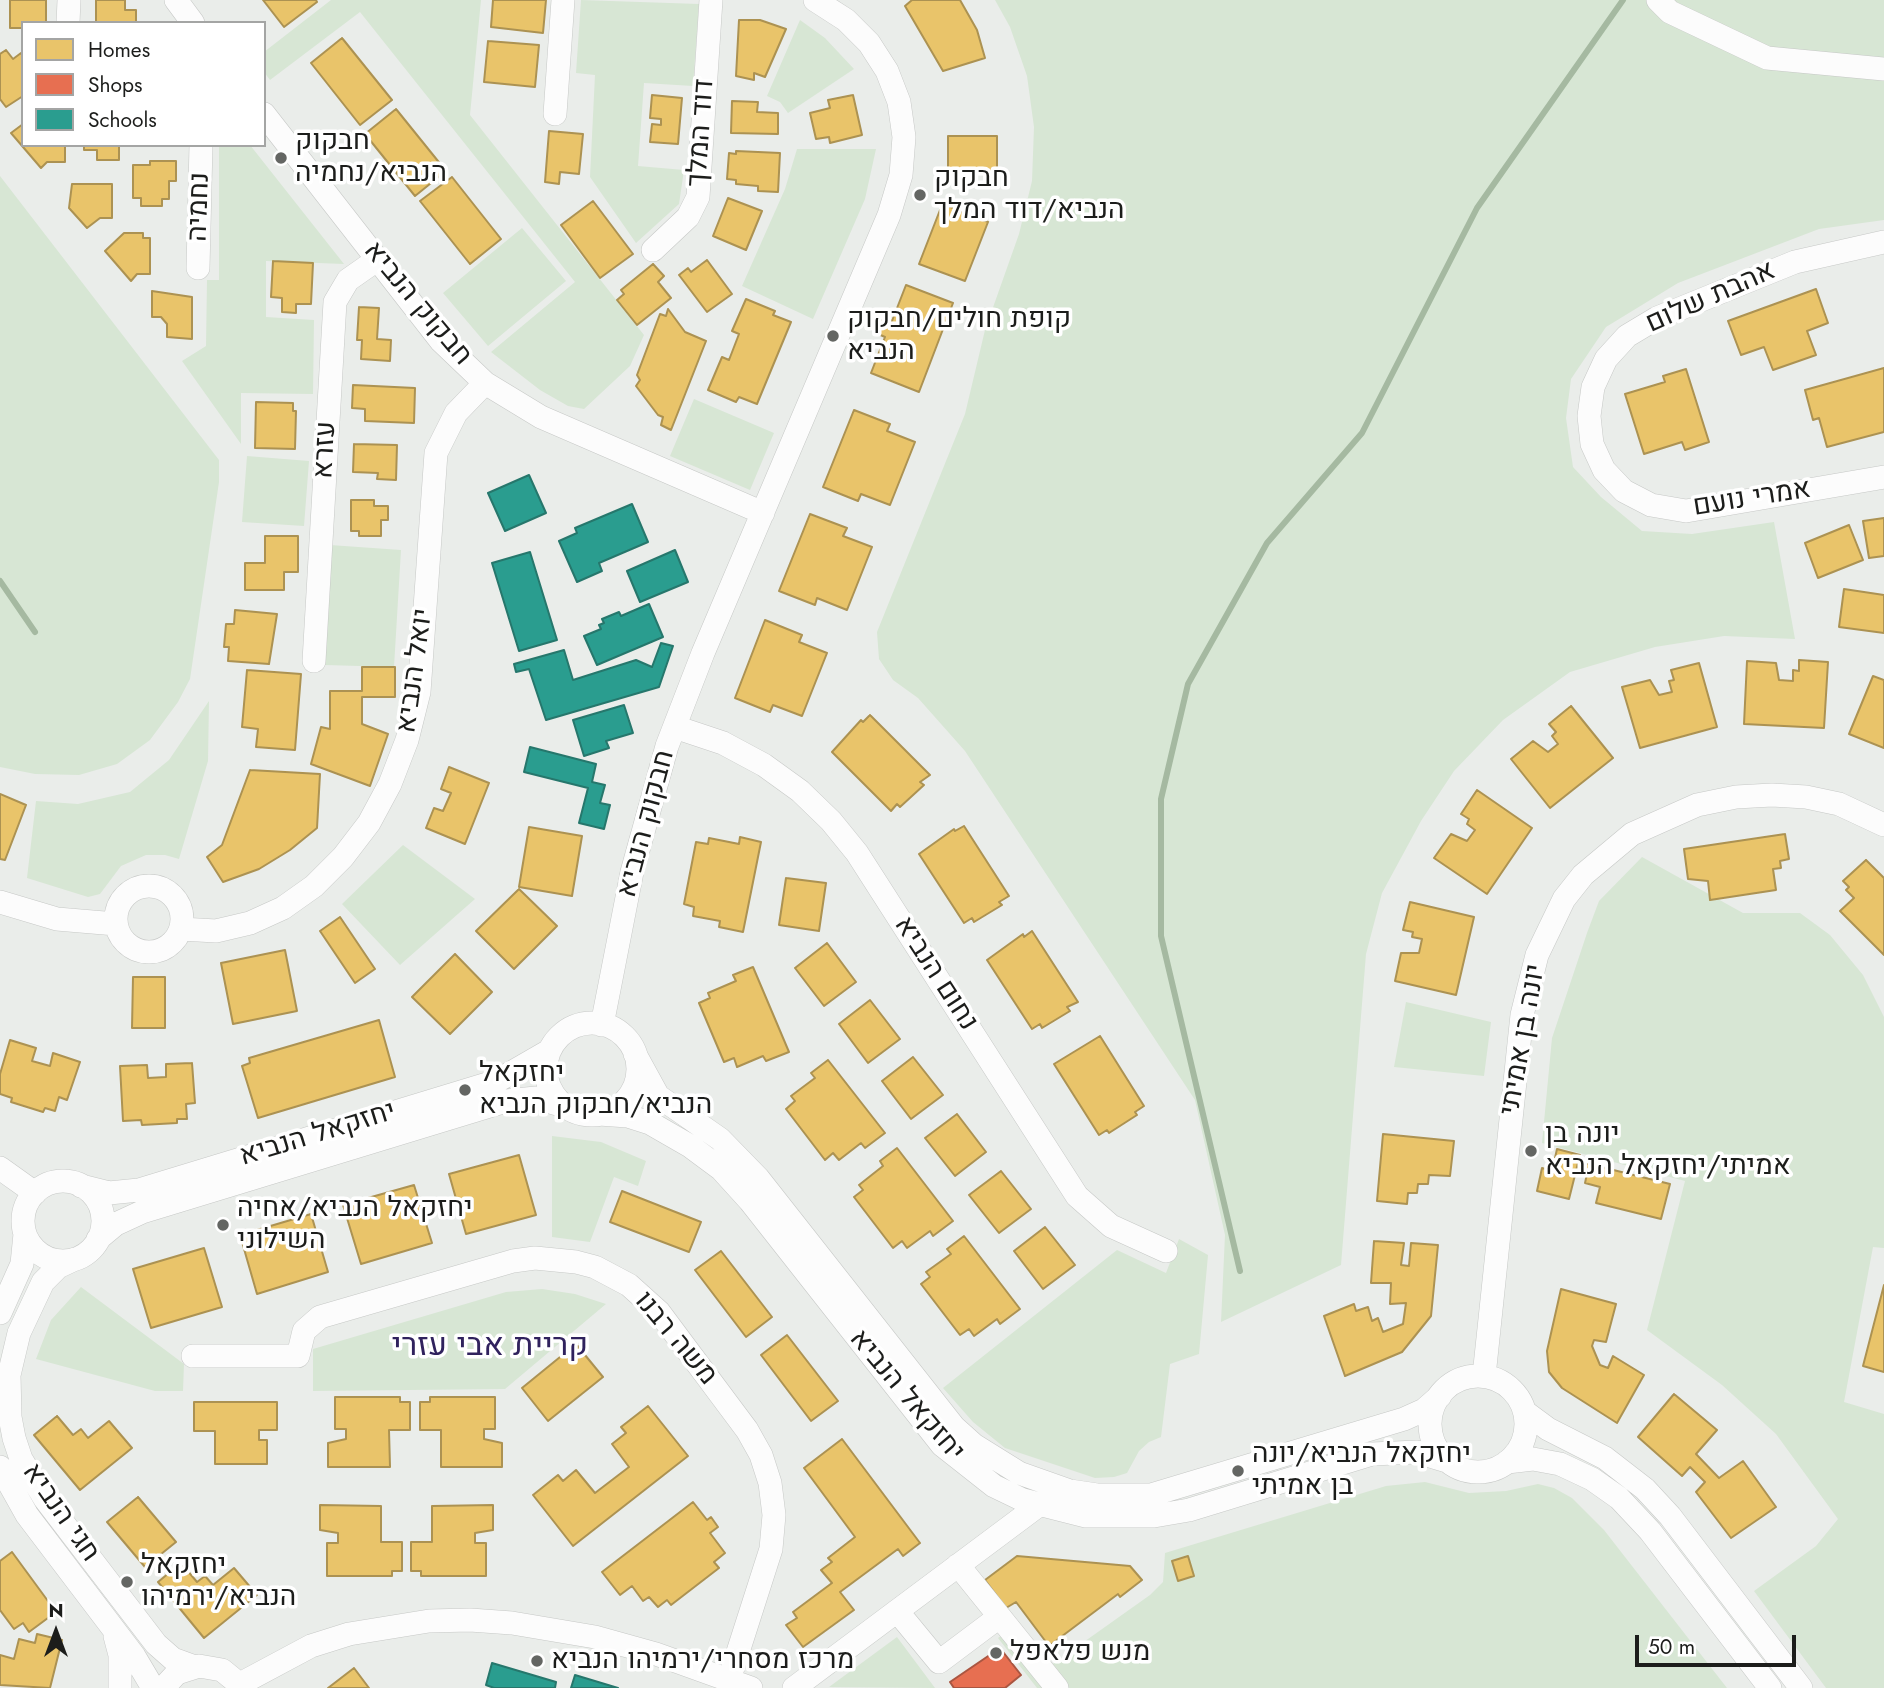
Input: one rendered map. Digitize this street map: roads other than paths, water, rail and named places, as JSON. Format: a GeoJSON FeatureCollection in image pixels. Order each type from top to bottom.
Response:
{"type":"FeatureCollection","features":[{"type":"Feature","properties":{"kind":"street"},"geometry":{"type":"LineString","coordinates":[[68,21],[69,0]]}},
{"type":"Feature","properties":{"kind":"street"},"geometry":{"type":"LineString","coordinates":[[176,0],[192,21]]}},
{"type":"Feature","properties":{"kind":"street"},"geometry":{"type":"LineString","coordinates":[[555,114],[563,0]]}},
{"type":"Feature","properties":{"kind":"street","name":"דוד המלך"},"geometry":{"type":"LineString","coordinates":[[653,250],[688,216],[698,197],[711,0]]}},
{"type":"Feature","properties":{"kind":"street","name":"חבקוק הנביא"},"geometry":{"type":"LineString","coordinates":[[603,1025],[632,872],[674,727],[889,215],[901,174],[903,125],[899,102],[887,71],[869,43],[846,20],[815,0]]}},
{"type":"Feature","properties":{"kind":"street"},"geometry":{"type":"LineString","coordinates":[[1658,0],[1670,12],[1767,58],[1884,69]]}},
{"type":"Feature","properties":{"kind":"street","name":"חבקוק הנביא"},"geometry":{"type":"LineString","coordinates":[[266,117],[442,341],[485,383],[541,417],[763,513]]}},
{"type":"Feature","properties":{"kind":"street","name":"נחמיה"},"geometry":{"type":"LineString","coordinates":[[198,268],[201,147]]}},
{"type":"Feature","properties":{"kind":"street","name":"אהבת שלום"},"geometry":{"type":"LineString","coordinates":[[1589,416],[1593,387],[1606,359],[1627,336],[1657,318],[1795,262],[1884,242]]}},
{"type":"Feature","properties":{"kind":"street","name":"עזרא"},"geometry":{"type":"LineString","coordinates":[[314,661],[335,302],[339,290],[348,280],[378,259]]}},
{"type":"Feature","properties":{"kind":"street","name":"יואל הנביא"},"geometry":{"type":"LineString","coordinates":[[181,929],[216,931],[250,923],[283,908],[314,886],[343,858],[369,823],[390,784],[407,740],[419,692],[436,453],[456,414],[485,383]]}},
{"type":"Feature","properties":{"kind":"street","name":"אמרי נועם"},"geometry":{"type":"LineString","coordinates":[[1589,416],[1592,444],[1604,470],[1624,491],[1651,505],[1686,511],[1884,477]]}},
{"type":"Feature","properties":{"kind":"street","name":"נחום הנביא"},"geometry":{"type":"LineString","coordinates":[[674,727],[723,743],[764,765],[800,791],[831,821],[857,853],[1077,1196],[1111,1226],[1166,1251]]}},
{"type":"Feature","properties":{"kind":"street","name":"יונה בן אמיתי"},"geometry":{"type":"LineString","coordinates":[[1484,1376],[1522,1015],[1537,955],[1564,900],[1583,875],[1632,834],[1662,818],[1736,797],[1806,797],[1839,804],[1884,825]]}},
{"type":"Feature","properties":{"kind":"street"},"geometry":{"type":"LineString","coordinates":[[149,886],[164,889],[176,899],[182,914],[181,929],[169,946],[149,952],[126,943],[116,924],[117,908],[122,899],[134,889],[149,886]]}},
{"type":"Feature","properties":{"kind":"street"},"geometry":{"type":"LineString","coordinates":[[0,902],[70,922],[116,924]]}},
{"type":"Feature","properties":{"kind":"street"},"geometry":{"type":"LineString","coordinates":[[583,1024],[603,1025],[625,1038],[635,1054],[638,1069],[633,1090],[619,1106],[599,1114],[584,1114],[564,1106],[551,1091],[546,1078],[549,1051],[559,1037],[570,1029],[583,1024]]}},
{"type":"Feature","properties":{"kind":"street","name":"יחזקאל הנביא"},"geometry":{"type":"LineString","coordinates":[[81,1186],[109,1192],[139,1190],[497,1081],[549,1051]]}},
{"type":"Feature","properties":{"kind":"street","name":"יחזקאל הנביא"},"geometry":{"type":"LineString","coordinates":[[635,1054],[658,1096],[720,1139],[758,1178],[954,1427],[974,1445],[1019,1473],[1070,1491],[1124,1497],[1151,1494],[1404,1419],[1424,1409],[1440,1395]]}},
{"type":"Feature","properties":{"kind":"street","name":"יחזקאל הנביא"},"geometry":{"type":"LineString","coordinates":[[98,1240],[121,1221],[142,1212],[500,1103],[530,1097],[564,1106]]}},
{"type":"Feature","properties":{"kind":"street","name":"יחזקאל הנביא"},"geometry":{"type":"LineString","coordinates":[[599,1114],[628,1116],[650,1123],[700,1152],[720,1169],[750,1201],[942,1445],[994,1486],[1039,1505],[1086,1516],[1153,1516],[1189,1510],[1372,1454],[1417,1452],[1450,1462]]}},
{"type":"Feature","properties":{"kind":"street"},"geometry":{"type":"LineString","coordinates":[[0,1168],[35,1193]]}},
{"type":"Feature","properties":{"kind":"street"},"geometry":{"type":"LineString","coordinates":[[0,1313],[22,1264],[25,1209],[35,1193],[56,1182],[81,1186],[91,1193],[103,1221],[98,1240],[91,1249],[75,1259],[63,1261],[44,1256],[31,1245],[25,1234]]}},
{"type":"Feature","properties":{"kind":"street","name":"משה רבנו"},"geometry":{"type":"LineString","coordinates":[[193,1356],[298,1356],[304,1331],[320,1317],[513,1261],[545,1258],[576,1262],[621,1280],[659,1312],[683,1343],[747,1430],[768,1476],[774,1515],[771,1549],[729,1680]]}},
{"type":"Feature","properties":{"kind":"street","name":"חגי הנביא"},"geometry":{"type":"LineString","coordinates":[[75,1259],[58,1267],[43,1282],[19,1333],[9,1385],[14,1438],[21,1459],[45,1499],[165,1654],[195,1667],[218,1668],[242,1686]]}},
{"type":"Feature","properties":{"kind":"street"},"geometry":{"type":"LineString","coordinates":[[1507,1462],[1523,1440],[1525,1412],[1520,1400],[1508,1386],[1484,1376],[1459,1380],[1440,1395],[1431,1414],[1432,1434],[1440,1452],[1450,1462],[1478,1471],[1493,1469],[1507,1462],[1532,1459],[1560,1464],[1592,1479],[1619,1499],[1650,1531],[1770,1688]]}},
{"type":"Feature","properties":{"kind":"street"},"geometry":{"type":"LineString","coordinates":[[1525,1412],[1548,1429],[1605,1458],[1645,1489],[1670,1516],[1801,1688]]}},
{"type":"Feature","properties":{"kind":"street","name":"חגי הנביא"},"geometry":{"type":"LineString","coordinates":[[0,1468],[27,1515],[141,1665],[153,1688]]}},
{"type":"Feature","properties":{"kind":"street"},"geometry":{"type":"LineString","coordinates":[[793,1688],[1039,1505]]}},
{"type":"Feature","properties":{"kind":"street"},"geometry":{"type":"LineString","coordinates":[[958,1565],[1057,1688]]}},
{"type":"Feature","properties":{"kind":"street"},"geometry":{"type":"LineString","coordinates":[[897,1611],[939,1662],[999,1617]]}},
{"type":"Feature","properties":{"kind":"street"},"geometry":{"type":"LineString","coordinates":[[242,1686],[311,1646],[349,1634],[415,1622],[470,1620],[512,1623],[595,1637],[656,1654],[751,1688]]}},
{"type":"Feature","properties":{"kind":"street"},"geometry":{"type":"LineString","coordinates":[[110,1623],[120,1655],[120,1688]]}},
{"type":"Feature","properties":{"kind":"street"},"geometry":{"type":"LineString","coordinates":[[163,1688],[175,1675],[195,1667]]}},
{"type":"Feature","properties":{"kind":"waterway"},"geometry":{"type":"LineString","coordinates":[[1240,1271],[1161,936],[1161,799],[1188,684],[1267,543],[1362,433],[1477,208],[1623,0]]}},
{"type":"Feature","properties":{"kind":"waterway"},"geometry":{"type":"LineString","coordinates":[[0,581],[35,632]]}},
{"type":"Feature","properties":{"kind":"place","name":"חבקוק הנביא/נחמיה"},"geometry":{"type":"Point","coordinates":[281,158]}},
{"type":"Feature","properties":{"kind":"place","name":"חבקוק הנביא/דוד המלך"},"geometry":{"type":"Point","coordinates":[920,195]}},
{"type":"Feature","properties":{"kind":"place","name":"קופת חולים/חבקוק הנביא"},"geometry":{"type":"Point","coordinates":[833,336]}},
{"type":"Feature","properties":{"kind":"place","name":"יחזקאל הנביא/חבקוק הנביא"},"geometry":{"type":"Point","coordinates":[465,1090]}},
{"type":"Feature","properties":{"kind":"place","name":"יונה בן אמיתי/יחזקאל הנביא"},"geometry":{"type":"Point","coordinates":[1531,1151]}},
{"type":"Feature","properties":{"kind":"place","name":"יחזקאל הנביא/אחיה השילוני"},"geometry":{"type":"Point","coordinates":[223,1225]}},
{"type":"Feature","properties":{"kind":"place","name":"יחזקאל הנביא/יונה בן אמיתי"},"geometry":{"type":"Point","coordinates":[1238,1471]}},
{"type":"Feature","properties":{"kind":"place","name":"יחזקאל הנביא/ירמיהו"},"geometry":{"type":"Point","coordinates":[127,1582]}},
{"type":"Feature","properties":{"kind":"place","name":"מנש פלאפל"},"geometry":{"type":"Point","coordinates":[996,1653]}},
{"type":"Feature","properties":{"kind":"place","name":"מרכז מסחרי/ירמיהו הנביא"},"geometry":{"type":"Point","coordinates":[537,1661]}},
{"type":"Feature","properties":{"kind":"district","name":"קריית אבי עזרי"},"geometry":{"type":"Point","coordinates":[490,1347]}}]}
